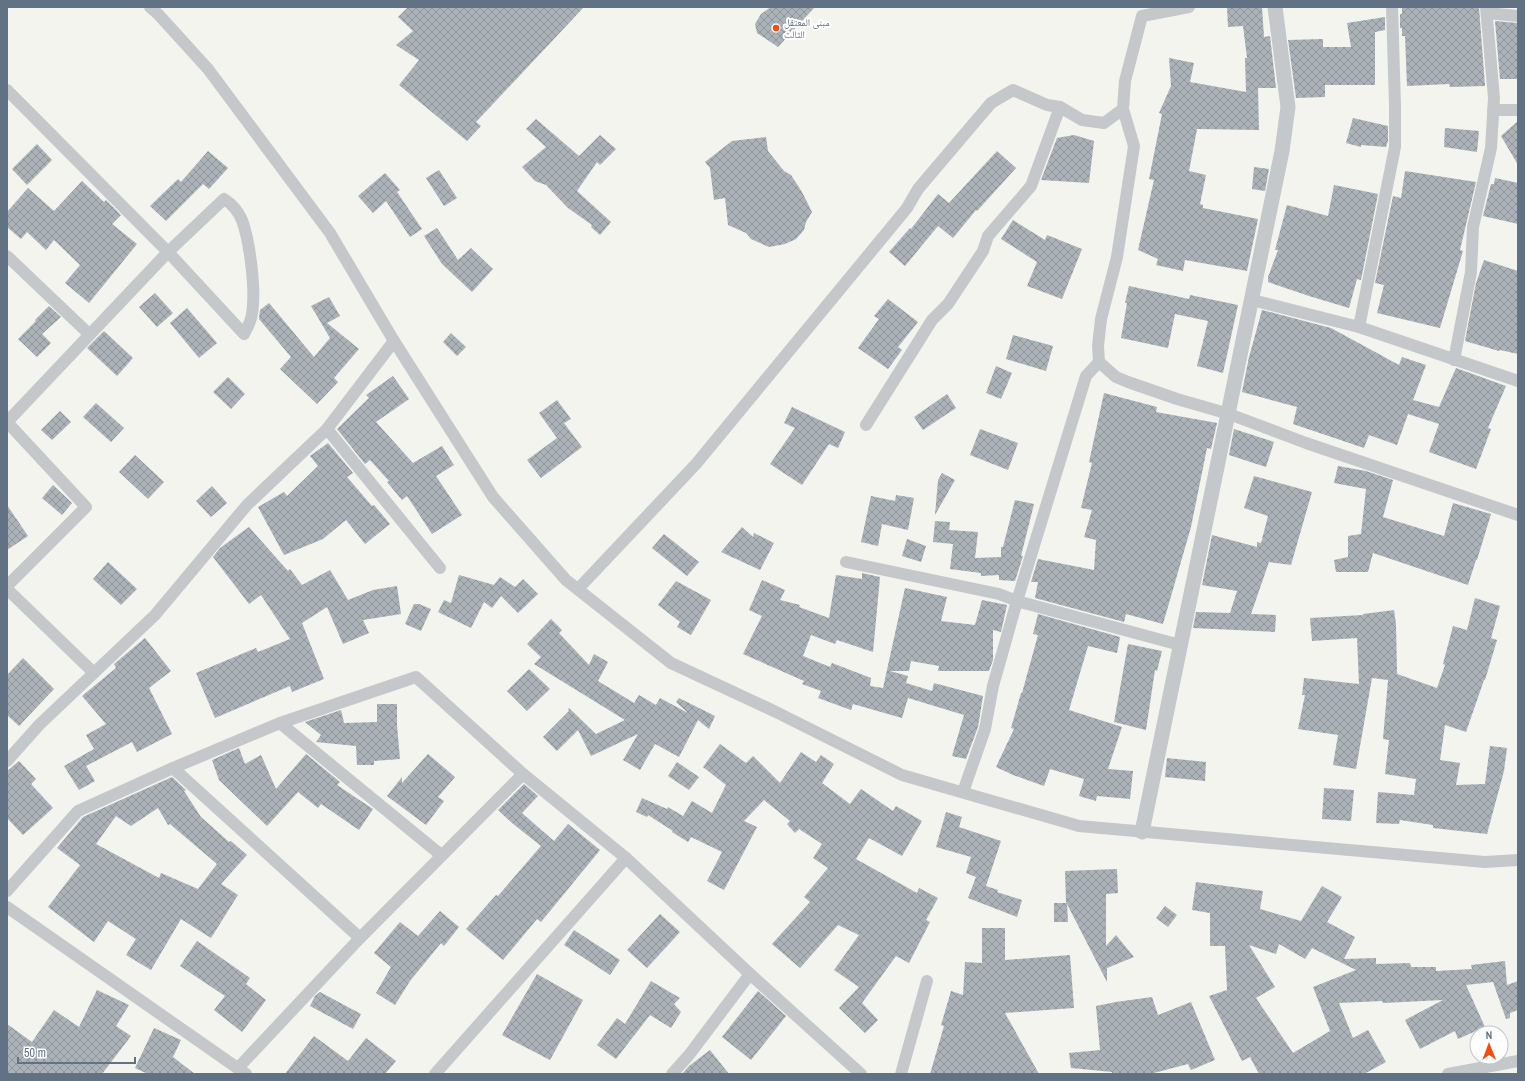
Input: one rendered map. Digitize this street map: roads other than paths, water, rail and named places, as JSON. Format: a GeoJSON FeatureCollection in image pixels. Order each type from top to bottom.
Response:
{"type":"FeatureCollection","features":[{"type":"Feature","properties":{"kind":"street"},"geometry":{"type":"LineString","coordinates":[[150,7],[208,69],[330,233],[394,341],[493,497],[566,580],[672,663],[776,712],[902,775],[1079,826],[1485,862],[1518,860]]}},
{"type":"Feature","properties":{"kind":"street"},"geometry":{"type":"LineString","coordinates":[[1188,7],[1143,12],[1125,81],[1123,110],[1134,146],[1117,257],[1101,318],[1098,346],[1099,362],[1116,377],[1177,399],[1229,414],[1306,443],[1518,515]]}},
{"type":"Feature","properties":{"kind":"street"},"geometry":{"type":"LineString","coordinates":[[1142,832],[1282,151],[1288,107],[1275,7]]}},
{"type":"Feature","properties":{"kind":"street"},"geometry":{"type":"LineString","coordinates":[[1359,327],[1395,146],[1392,7]]}},
{"type":"Feature","properties":{"kind":"street"},"geometry":{"type":"LineString","coordinates":[[1454,360],[1471,272],[1473,227],[1491,148],[1494,98],[1487,10],[1518,16]]}},
{"type":"Feature","properties":{"kind":"street"},"geometry":{"type":"LineString","coordinates":[[7,90],[168,252],[244,334],[250,324],[252,314],[253,285],[249,251],[242,219],[233,206],[224,199],[168,252],[7,422],[86,507],[7,586]]}},
{"type":"Feature","properties":{"kind":"street"},"geometry":{"type":"LineString","coordinates":[[578,589],[696,464],[907,208],[918,189],[991,104],[1013,90],[1047,105],[1060,108],[1082,120],[1104,123],[1123,110]]}},
{"type":"Feature","properties":{"kind":"street"},"geometry":{"type":"LineString","coordinates":[[866,425],[932,320],[948,304],[983,251],[988,236],[1031,186],[1060,108]]}},
{"type":"Feature","properties":{"kind":"street"},"geometry":{"type":"LineString","coordinates":[[1494,110],[1518,110]]}},
{"type":"Feature","properties":{"kind":"street"},"geometry":{"type":"LineString","coordinates":[[7,256],[89,334]]}},
{"type":"Feature","properties":{"kind":"street"},"geometry":{"type":"LineString","coordinates":[[1252,300],[1359,327],[1518,381]]}},
{"type":"Feature","properties":{"kind":"street"},"geometry":{"type":"LineString","coordinates":[[7,761],[39,724],[155,615],[247,505],[327,429],[394,341]]}},
{"type":"Feature","properties":{"kind":"street"},"geometry":{"type":"LineString","coordinates":[[963,792],[985,729],[993,686],[1017,601],[1086,376],[1099,362]]}},
{"type":"Feature","properties":{"kind":"street"},"geometry":{"type":"LineString","coordinates":[[327,429],[440,568]]}},
{"type":"Feature","properties":{"kind":"street"},"geometry":{"type":"LineString","coordinates":[[846,562],[999,594],[1017,601],[1180,646]]}},
{"type":"Feature","properties":{"kind":"street"},"geometry":{"type":"LineString","coordinates":[[7,590],[94,673]]}},
{"type":"Feature","properties":{"kind":"street"},"geometry":{"type":"LineString","coordinates":[[7,891],[78,811],[173,768],[280,723],[416,677],[523,774],[626,858],[858,1073]]}},
{"type":"Feature","properties":{"kind":"street"},"geometry":{"type":"LineString","coordinates":[[280,723],[441,855]]}},
{"type":"Feature","properties":{"kind":"street"},"geometry":{"type":"LineString","coordinates":[[173,768],[360,938]]}},
{"type":"Feature","properties":{"kind":"street"},"geometry":{"type":"LineString","coordinates":[[7,907],[242,1071],[360,938],[523,774]]}},
{"type":"Feature","properties":{"kind":"street"},"geometry":{"type":"LineString","coordinates":[[435,1074],[626,858]]}},
{"type":"Feature","properties":{"kind":"street"},"geometry":{"type":"LineString","coordinates":[[672,1074],[689,1055],[750,974]]}},
{"type":"Feature","properties":{"kind":"street"},"geometry":{"type":"LineString","coordinates":[[901,1074],[927,981]]}},
{"type":"Feature","properties":{"kind":"street"},"geometry":{"type":"LineString","coordinates":[[1448,1074],[1518,1061]]}},
{"type":"Feature","properties":{"kind":"place","name":"مبنى المعتقل الثالث"},"geometry":{"type":"Point","coordinates":[776,28]}}]}
